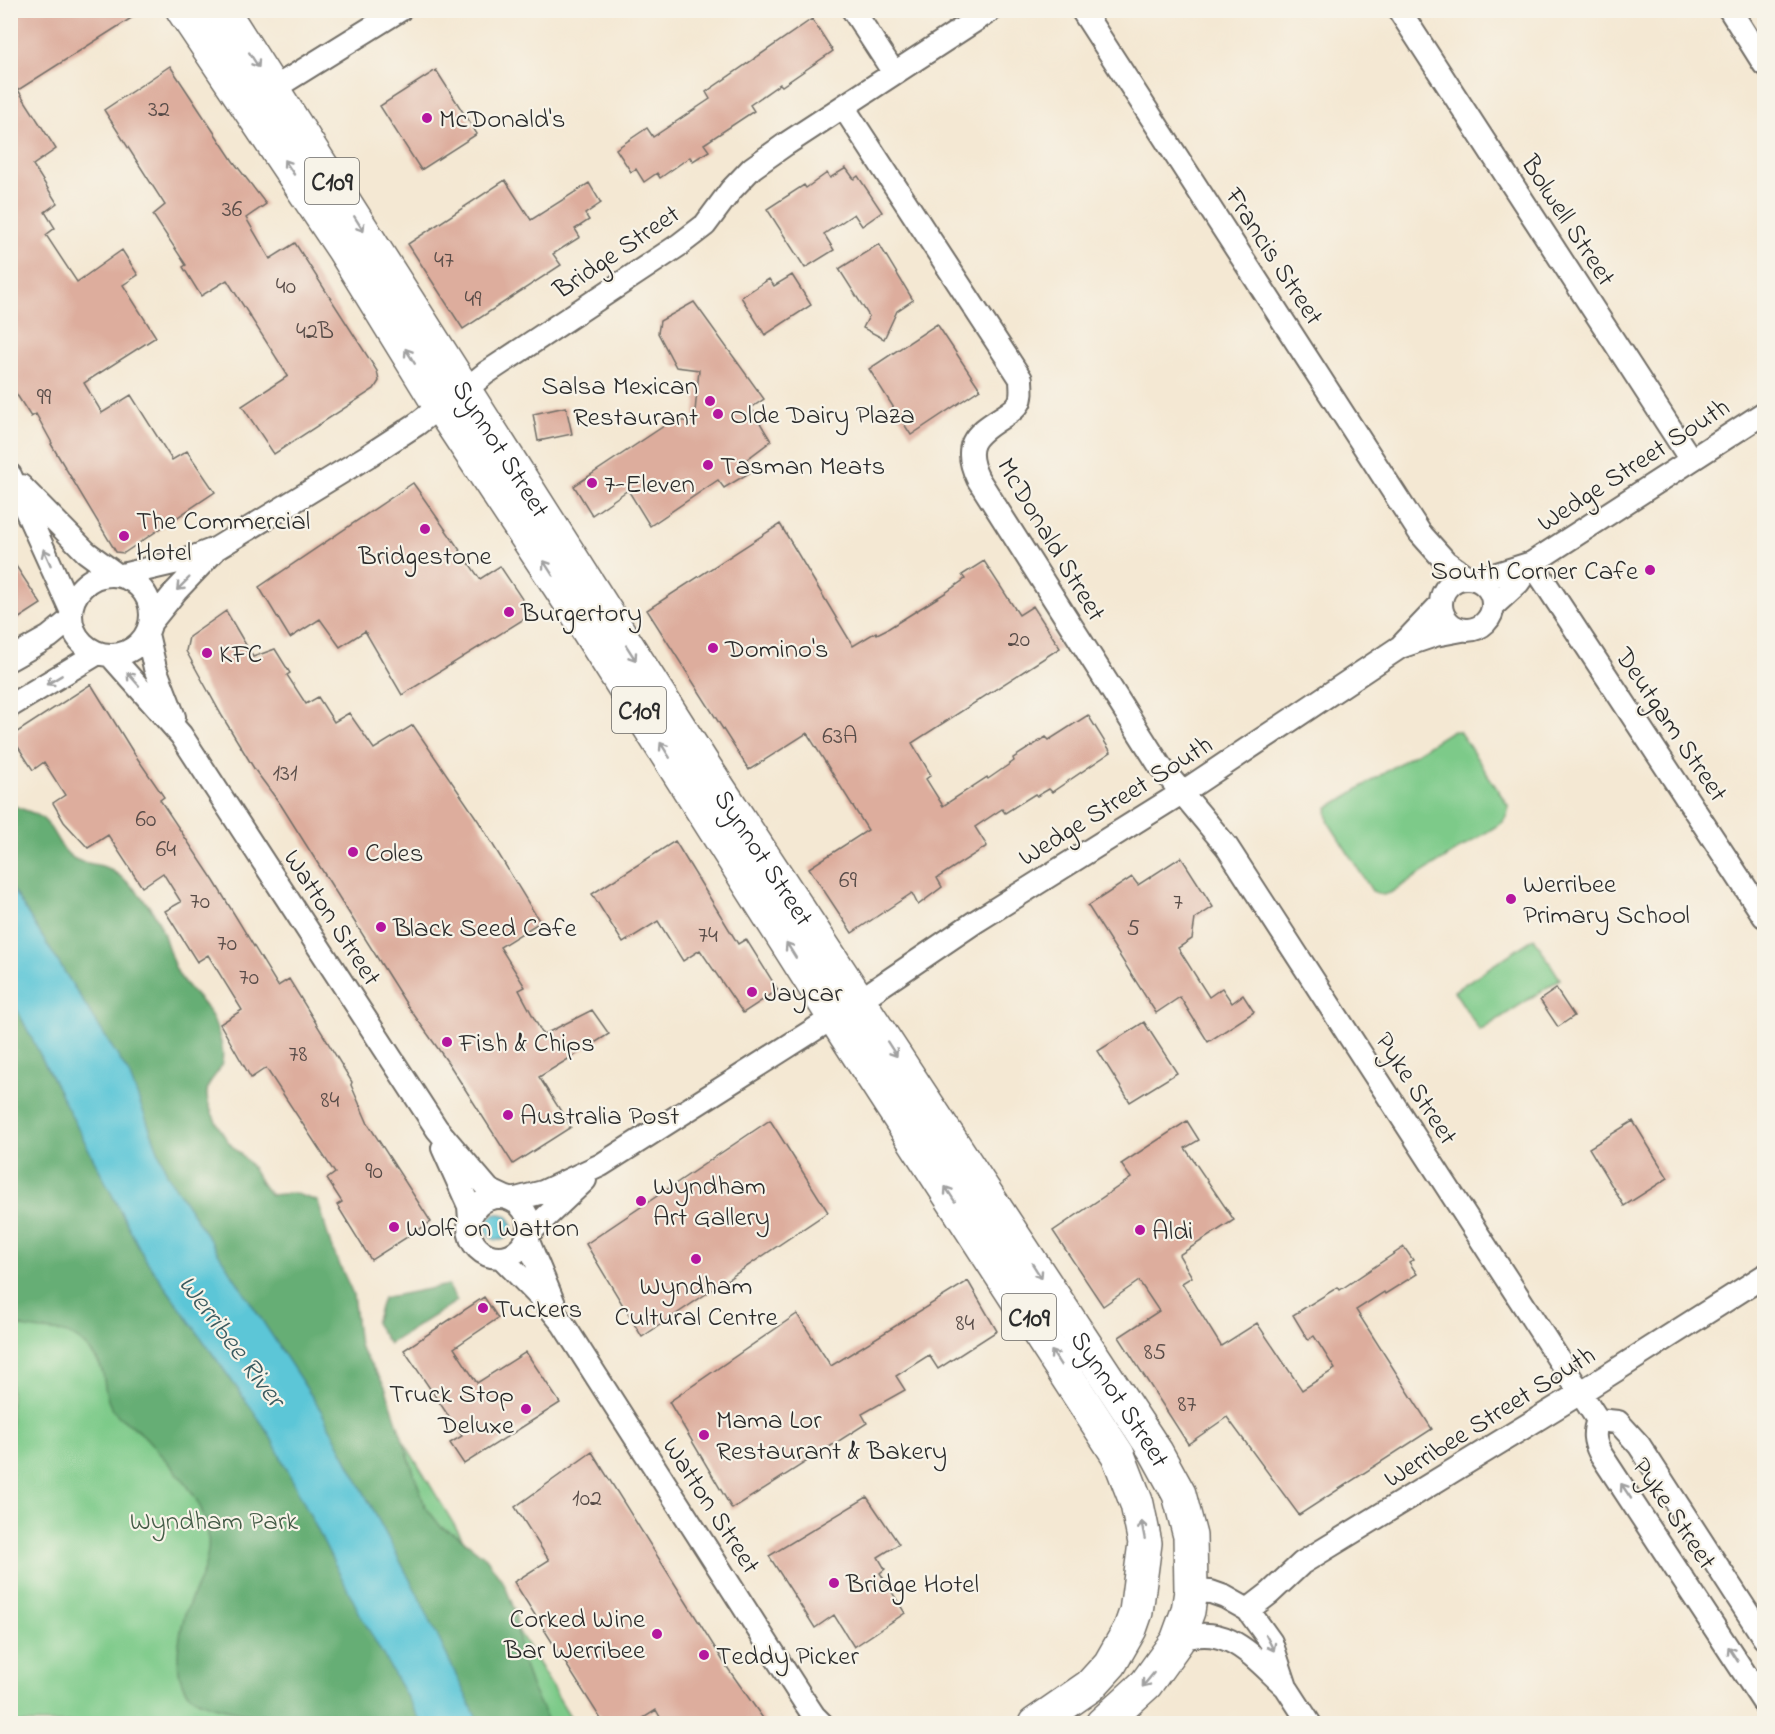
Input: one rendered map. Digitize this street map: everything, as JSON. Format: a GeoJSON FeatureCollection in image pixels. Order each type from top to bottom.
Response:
{"type":"FeatureCollection","features":[{"type":"Feature","properties":{"kind":"highway","name":"Synnot Street"},"geometry":{"type":"LineString","coordinates":[[183,10],[344,250],[452,398]]}},
{"type":"Feature","properties":{"kind":"highway","name":"Synnot Street"},"geometry":{"type":"LineString","coordinates":[[222,10],[273,88],[452,398],[847,1009],[982,1244],[1118,1455],[1137,1504],[1145,1543],[1136,1612],[1130,1629]]}},
{"type":"Feature","properties":{"kind":"highway"},"geometry":{"type":"LineString","coordinates":[[255,116],[262,101],[273,88]]}},
{"type":"Feature","properties":{"kind":"highway","name":"Synnot Street"},"geometry":{"type":"LineString","coordinates":[[847,1009],[1005,1222],[1156,1452],[1178,1491],[1190,1536],[1191,1591]]}},
{"type":"Feature","properties":{"kind":"highway"},"geometry":{"type":"LineString","coordinates":[[982,1244],[1005,1222]]}},
{"type":"Feature","properties":{"kind":"highway"},"geometry":{"type":"LineString","coordinates":[[1130,1629],[1163,1602],[1191,1591]]}},
{"type":"Feature","properties":{"kind":"highway","name":"C109"},"geometry":{"type":"LineString","coordinates":[[1102,1724],[1146,1684],[1177,1641],[1188,1611],[1191,1591]]}},
{"type":"Feature","properties":{"kind":"highway","name":"C109"},"geometry":{"type":"LineString","coordinates":[[1035,1724],[1090,1686],[1110,1664],[1130,1629]]}},
{"type":"Feature","properties":{"kind":"street"},"geometry":{"type":"LineString","coordinates":[[273,88],[400,10]]}},
{"type":"Feature","properties":{"kind":"street"},"geometry":{"type":"LineString","coordinates":[[853,10],[894,73]]}},
{"type":"Feature","properties":{"kind":"street","name":"Bridge Street"},"geometry":{"type":"LineString","coordinates":[[119,575],[186,560],[217,548],[368,456],[417,424],[486,373],[679,245],[705,225],[731,190],[752,168],[991,10]]}},
{"type":"Feature","properties":{"kind":"street","name":"Francis Street"},"geometry":{"type":"LineString","coordinates":[[1082,10],[1420,533],[1446,562],[1472,579]]}},
{"type":"Feature","properties":{"kind":"street","name":"Bolwell Street"},"geometry":{"type":"LineString","coordinates":[[1399,10],[1691,460]]}},
{"type":"Feature","properties":{"kind":"street"},"geometry":{"type":"LineString","coordinates":[[1730,10],[1764,64]]}},
{"type":"Feature","properties":{"kind":"street","name":"McDonald Street"},"geometry":{"type":"LineString","coordinates":[[844,108],[1021,379],[1020,401],[1013,410],[980,431],[974,440],[971,451],[973,469],[1160,766],[1182,792]]}},
{"type":"Feature","properties":{"kind":"street","name":"Wedge Street South"},"geometry":{"type":"LineString","coordinates":[[1472,579],[1532,563],[1764,413]]}},
{"type":"Feature","properties":{"kind":"street"},"geometry":{"type":"LineString","coordinates":[[10,706],[104,654],[131,650],[149,628],[151,610],[142,588],[133,580],[119,575],[86,552],[11,476]]}},
{"type":"Feature","properties":{"kind":"street"},"geometry":{"type":"LineString","coordinates":[[11,476],[71,615],[74,630],[88,648],[104,654]]}},
{"type":"Feature","properties":{"kind":"street","name":"Francis Street"},"geometry":{"type":"LineString","coordinates":[[1420,533],[1439,578],[1442,599]]}},
{"type":"Feature","properties":{"kind":"street","name":"Bridge Street"},"geometry":{"type":"LineString","coordinates":[[149,628],[176,591],[217,548]]}},
{"type":"Feature","properties":{"kind":"street","name":"Wedge Street South"},"geometry":{"type":"LineString","coordinates":[[1493,606],[1518,583],[1532,563]]}},
{"type":"Feature","properties":{"kind":"street","name":"Deutgam Street"},"geometry":{"type":"LineString","coordinates":[[1532,563],[1764,916]]}},
{"type":"Feature","properties":{"kind":"street"},"geometry":{"type":"LineString","coordinates":[[10,659],[49,637],[71,615],[74,598],[81,587],[91,579],[103,575],[119,575]]}},
{"type":"Feature","properties":{"kind":"street"},"geometry":{"type":"LineString","coordinates":[[1472,579],[1489,590],[1493,606],[1483,625],[1462,630],[1447,621],[1442,599],[1455,580],[1472,579]]}},
{"type":"Feature","properties":{"kind":"street","name":"Wedge Street South"},"geometry":{"type":"LineString","coordinates":[[1400,647],[1442,599]]}},
{"type":"Feature","properties":{"kind":"street","name":"Watton Street"},"geometry":{"type":"LineString","coordinates":[[149,628],[158,676],[181,735]]}},
{"type":"Feature","properties":{"kind":"street","name":"Wedge Street South"},"geometry":{"type":"LineString","coordinates":[[508,1198],[543,1192],[601,1165],[847,1009],[975,922],[1182,792],[1400,647],[1435,635],[1462,630]]}},
{"type":"Feature","properties":{"kind":"street","name":"Watton Street"},"geometry":{"type":"LineString","coordinates":[[104,654],[181,735],[437,1130],[489,1190],[508,1198]]}},
{"type":"Feature","properties":{"kind":"street","name":"Pyke Street"},"geometry":{"type":"LineString","coordinates":[[1182,792],[1227,847],[1598,1420]]}},
{"type":"Feature","properties":{"kind":"street","name":"Watton Street"},"geometry":{"type":"LineString","coordinates":[[437,1130],[445,1155],[468,1206],[470,1220]]}},
{"type":"Feature","properties":{"kind":"street","name":"Wedge Street South"},"geometry":{"type":"LineString","coordinates":[[528,1237],[601,1165]]}},
{"type":"Feature","properties":{"kind":"street"},"geometry":{"type":"LineString","coordinates":[[508,1198],[524,1210],[528,1218],[528,1237],[517,1252],[493,1257],[478,1249],[470,1235],[470,1220],[479,1204],[487,1200],[508,1198]]}},
{"type":"Feature","properties":{"kind":"street","name":"Watton Street"},"geometry":{"type":"LineString","coordinates":[[528,1237],[563,1324]]}},
{"type":"Feature","properties":{"kind":"street","name":"Watton Street"},"geometry":{"type":"LineString","coordinates":[[501,1257],[563,1324],[817,1721]]}},
{"type":"Feature","properties":{"kind":"street","name":"Werribee Street South"},"geometry":{"type":"LineString","coordinates":[[1248,1611],[1302,1563],[1580,1393],[1764,1276]]}},
{"type":"Feature","properties":{"kind":"street","name":"Pyke Street"},"geometry":{"type":"LineString","coordinates":[[1598,1420],[1618,1422],[1639,1445],[1764,1638]]}},
{"type":"Feature","properties":{"kind":"street","name":"Pyke Street"},"geometry":{"type":"LineString","coordinates":[[1598,1420],[1594,1431],[1600,1453],[1701,1603],[1764,1703]]}},
{"type":"Feature","properties":{"kind":"street","name":"Pyke Street"},"geometry":{"type":"LineString","coordinates":[[1701,1603],[1731,1586]]}},
{"type":"Feature","properties":{"kind":"street"},"geometry":{"type":"LineString","coordinates":[[1191,1591],[1211,1592],[1225,1597],[1248,1611],[1271,1642],[1286,1687],[1310,1724]]}},
{"type":"Feature","properties":{"kind":"street"},"geometry":{"type":"LineString","coordinates":[[1177,1641],[1188,1636],[1199,1635],[1224,1637],[1244,1649],[1286,1687]]}},
{"type":"Feature","properties":{"kind":"green space"},"geometry":{"type":"Polygon","coordinates":[[[1451,731],[1459,731],[1509,807],[1507,815],[1503,822],[1390,893],[1383,895],[1372,891],[1329,823],[1328,808],[1451,731]]]}},
{"type":"Feature","properties":{"kind":"green space","name":"Wyndham Park"},"geometry":{"type":"Polygon","coordinates":[[[10,803],[42,818],[64,850],[73,858],[103,866],[120,876],[138,893],[158,920],[179,975],[211,1014],[220,1037],[221,1066],[209,1085],[207,1093],[209,1106],[216,1121],[228,1141],[248,1162],[271,1195],[293,1193],[318,1201],[331,1246],[353,1294],[359,1346],[385,1386],[425,1506],[441,1527],[458,1536],[486,1558],[504,1583],[515,1611],[521,1655],[530,1684],[549,1723],[268,1723],[248,1714],[201,1701],[185,1689],[179,1672],[178,1652],[185,1614],[202,1576],[208,1550],[208,1536],[202,1510],[188,1487],[146,1437],[113,1410],[107,1397],[101,1369],[84,1345],[68,1334],[26,1328],[11,1322],[10,803]]]}},
{"type":"Feature","properties":{"kind":"green space","name":"Wyndham Park"},"geometry":{"type":"Polygon","coordinates":[[[10,858],[207,1116],[574,1723],[11,1723],[10,858]]]}},
{"type":"Feature","properties":{"kind":"green space"},"geometry":{"type":"Polygon","coordinates":[[[1534,938],[1560,979],[1480,1031],[1454,991],[1534,938]]]}},
{"type":"Feature","properties":{"kind":"green space"},"geometry":{"type":"Polygon","coordinates":[[[448,1285],[457,1301],[389,1344],[375,1323],[383,1298],[448,1285]]]}},
{"type":"Feature","properties":{"kind":"water","name":"Werribee River"},"geometry":{"type":"Polygon","coordinates":[[[11,887],[129,1074],[168,1176],[320,1409],[417,1593],[479,1723],[420,1723],[361,1616],[268,1432],[144,1257],[11,998],[11,887]]]}},
{"type":"Feature","properties":{"kind":"water"},"geometry":{"type":"Polygon","coordinates":[[[499,1214],[508,1218],[512,1227],[508,1236],[499,1240],[490,1236],[486,1227],[490,1218],[499,1214]]]}},
{"type":"Feature","properties":{"kind":"building"},"geometry":{"type":"Polygon","coordinates":[[[10,10],[144,10],[18,90],[56,149],[33,165],[57,203],[45,212],[55,228],[46,235],[77,282],[122,250],[138,275],[123,285],[156,337],[84,383],[102,413],[131,395],[172,460],[187,451],[215,492],[124,553],[116,552],[51,444],[36,414],[31,417],[10,384],[10,10]]]}},
{"type":"Feature","properties":{"kind":"building"},"geometry":{"type":"Polygon","coordinates":[[[812,19],[833,51],[750,105],[754,111],[704,144],[709,151],[693,161],[690,157],[660,178],[657,173],[644,182],[636,169],[631,172],[616,149],[647,128],[653,137],[710,99],[706,92],[812,19]]]}},
{"type":"Feature","properties":{"kind":"building"},"geometry":{"type":"Polygon","coordinates":[[[170,66],[233,161],[266,204],[246,218],[270,259],[295,243],[377,371],[379,381],[374,389],[274,454],[242,406],[288,376],[227,280],[201,296],[183,267],[186,265],[153,215],[165,205],[104,110],[170,66]]]}},
{"type":"Feature","properties":{"kind":"building","name":"McDonald's"},"geometry":{"type":"Polygon","coordinates":[[[436,70],[477,134],[421,170],[380,106],[436,70]]]}},
{"type":"Feature","properties":{"kind":"building"},"geometry":{"type":"Polygon","coordinates":[[[846,168],[854,179],[858,176],[882,212],[862,226],[854,214],[824,234],[834,250],[805,268],[767,209],[804,185],[806,188],[827,173],[830,178],[846,168]]]}},
{"type":"Feature","properties":{"kind":"building"},"geometry":{"type":"Polygon","coordinates":[[[505,180],[531,220],[589,183],[601,203],[585,214],[589,220],[575,229],[580,237],[553,254],[561,265],[463,329],[408,244],[505,180]]]}},
{"type":"Feature","properties":{"kind":"building"},"geometry":{"type":"Polygon","coordinates":[[[879,244],[913,300],[897,311],[884,339],[863,328],[869,316],[839,269],[879,244]]]}},
{"type":"Feature","properties":{"kind":"building"},"geometry":{"type":"Polygon","coordinates":[[[792,275],[811,305],[765,335],[741,297],[769,279],[774,286],[792,275]]]}},
{"type":"Feature","properties":{"kind":"building","name":"Olde Dairy Plaza"},"geometry":{"type":"Polygon","coordinates":[[[694,302],[764,399],[751,408],[771,441],[746,460],[754,470],[724,488],[718,480],[650,526],[628,490],[592,515],[574,486],[673,420],[694,422],[699,370],[676,367],[658,333],[660,321],[694,302]]]}},
{"type":"Feature","properties":{"kind":"building"},"geometry":{"type":"Polygon","coordinates":[[[937,324],[980,389],[911,435],[869,369],[937,324]]]}},
{"type":"Feature","properties":{"kind":"building"},"geometry":{"type":"Polygon","coordinates":[[[566,407],[572,434],[538,441],[533,414],[566,407]]]}},
{"type":"Feature","properties":{"kind":"building"},"geometry":{"type":"Polygon","coordinates":[[[413,483],[480,579],[500,566],[532,614],[402,695],[365,631],[340,647],[320,619],[290,638],[259,587],[413,483]]]}},
{"type":"Feature","properties":{"kind":"building"},"geometry":{"type":"Polygon","coordinates":[[[780,524],[853,646],[876,632],[877,634],[889,628],[945,593],[965,579],[962,575],[984,561],[1019,615],[1033,606],[1060,648],[912,743],[931,775],[926,779],[943,806],[987,777],[988,779],[1014,761],[1013,758],[1046,737],[1049,740],[1088,715],[1111,752],[1052,792],[1049,789],[1037,796],[1035,794],[1005,813],[1002,809],[975,827],[987,846],[937,878],[942,887],[918,905],[912,893],[852,933],[809,868],[868,830],[807,733],[749,770],[647,610],[780,524]]]}},
{"type":"Feature","properties":{"kind":"building"},"geometry":{"type":"Polygon","coordinates":[[[10,557],[41,604],[10,624],[10,557]]]}},
{"type":"Feature","properties":{"kind":"building"},"geometry":{"type":"Polygon","coordinates":[[[226,611],[253,657],[275,649],[290,673],[287,675],[306,704],[318,697],[334,722],[349,713],[374,749],[413,725],[479,822],[540,922],[500,947],[525,987],[519,990],[543,1035],[592,1010],[609,1034],[539,1077],[571,1127],[513,1164],[449,1064],[407,1005],[281,805],[255,770],[186,651],[189,637],[226,611]]]}},
{"type":"Feature","properties":{"kind":"building"},"geometry":{"type":"Polygon","coordinates":[[[91,684],[164,797],[160,800],[214,881],[278,986],[289,979],[352,1082],[351,1085],[368,1124],[431,1222],[371,1260],[337,1205],[342,1202],[327,1179],[335,1173],[266,1068],[251,1078],[220,1024],[242,1010],[208,955],[197,962],[165,911],[181,902],[163,873],[142,887],[108,835],[88,848],[64,822],[53,803],[65,795],[44,762],[33,770],[11,736],[91,684]]]}},
{"type":"Feature","properties":{"kind":"building"},"geometry":{"type":"Polygon","coordinates":[[[675,841],[738,944],[746,939],[778,990],[743,1013],[700,950],[683,961],[658,921],[623,943],[592,894],[675,841]]]}},
{"type":"Feature","properties":{"kind":"building"},"geometry":{"type":"Polygon","coordinates":[[[1181,857],[1213,907],[1195,919],[1192,939],[1178,948],[1209,997],[1222,988],[1232,1003],[1243,995],[1254,1012],[1208,1042],[1180,997],[1156,1013],[1088,906],[1132,877],[1138,885],[1181,857]]]}},
{"type":"Feature","properties":{"kind":"building"},"geometry":{"type":"Polygon","coordinates":[[[1556,989],[1574,1016],[1558,1027],[1540,1000],[1556,989]]]}},
{"type":"Feature","properties":{"kind":"building"},"geometry":{"type":"Polygon","coordinates":[[[1144,1022],[1177,1073],[1130,1102],[1098,1051],[1144,1022]]]}},
{"type":"Feature","properties":{"kind":"building"},"geometry":{"type":"Polygon","coordinates":[[[770,1120],[828,1212],[642,1337],[586,1244],[770,1120]]]}},
{"type":"Feature","properties":{"kind":"building"},"geometry":{"type":"Polygon","coordinates":[[[1187,1121],[1199,1140],[1185,1148],[1234,1220],[1179,1255],[1192,1277],[1182,1283],[1221,1346],[1257,1323],[1302,1390],[1335,1369],[1314,1336],[1308,1340],[1293,1315],[1338,1287],[1340,1290],[1404,1247],[1413,1260],[1409,1262],[1417,1274],[1356,1310],[1432,1429],[1299,1515],[1227,1417],[1188,1444],[1119,1337],[1159,1311],[1139,1281],[1103,1306],[1053,1231],[1131,1178],[1121,1164],[1187,1121]]]}},
{"type":"Feature","properties":{"kind":"building"},"geometry":{"type":"Polygon","coordinates":[[[1633,1121],[1668,1178],[1624,1206],[1589,1148],[1633,1121]]]}},
{"type":"Feature","properties":{"kind":"building"},"geometry":{"type":"Polygon","coordinates":[[[968,1281],[997,1331],[938,1369],[929,1355],[896,1376],[905,1390],[862,1414],[867,1423],[732,1509],[669,1402],[797,1314],[831,1366],[968,1281]]]}},
{"type":"Feature","properties":{"kind":"building"},"geometry":{"type":"Polygon","coordinates":[[[484,1297],[498,1318],[454,1348],[477,1383],[526,1352],[560,1403],[464,1464],[450,1443],[462,1436],[404,1350],[484,1297]]]}},
{"type":"Feature","properties":{"kind":"building"},"geometry":{"type":"Polygon","coordinates":[[[592,1452],[727,1667],[767,1724],[664,1724],[656,1710],[634,1724],[604,1724],[514,1582],[549,1560],[515,1507],[592,1452]]]}},
{"type":"Feature","properties":{"kind":"building"},"geometry":{"type":"Polygon","coordinates":[[[867,1497],[899,1544],[878,1557],[885,1569],[880,1573],[905,1613],[854,1647],[834,1615],[815,1628],[769,1556],[867,1497]]]}},
{"type":"Feature","properties":{"kind":"place","name":"McDonald's"},"geometry":{"type":"Point","coordinates":[427,118]}},
{"type":"Feature","properties":{"kind":"place","name":"Salsa Mexican Restaurant"},"geometry":{"type":"Point","coordinates":[710,401]}},
{"type":"Feature","properties":{"kind":"place","name":"Olde Dairy Plaza"},"geometry":{"type":"Point","coordinates":[718,414]}},
{"type":"Feature","properties":{"kind":"place","name":"Tasman Meats"},"geometry":{"type":"Point","coordinates":[708,465]}},
{"type":"Feature","properties":{"kind":"place","name":"7-Eleven"},"geometry":{"type":"Point","coordinates":[592,483]}},
{"type":"Feature","properties":{"kind":"place","name":"Bridgestone"},"geometry":{"type":"Point","coordinates":[425,529]}},
{"type":"Feature","properties":{"kind":"place","name":"The Commercial Hotel"},"geometry":{"type":"Point","coordinates":[124,536]}},
{"type":"Feature","properties":{"kind":"place","name":"South Corner Cafe"},"geometry":{"type":"Point","coordinates":[1650,570]}},
{"type":"Feature","properties":{"kind":"place","name":"Burgertory"},"geometry":{"type":"Point","coordinates":[509,612]}},
{"type":"Feature","properties":{"kind":"place","name":"Domino's"},"geometry":{"type":"Point","coordinates":[713,648]}},
{"type":"Feature","properties":{"kind":"place","name":"KFC"},"geometry":{"type":"Point","coordinates":[207,653]}},
{"type":"Feature","properties":{"kind":"place","name":"Coles"},"geometry":{"type":"Point","coordinates":[353,852]}},
{"type":"Feature","properties":{"kind":"place","name":"Werribee Primary School"},"geometry":{"type":"Point","coordinates":[1511,899]}},
{"type":"Feature","properties":{"kind":"place","name":"Black Seed Cafe"},"geometry":{"type":"Point","coordinates":[381,927]}},
{"type":"Feature","properties":{"kind":"place","name":"Jaycar"},"geometry":{"type":"Point","coordinates":[752,992]}},
{"type":"Feature","properties":{"kind":"place","name":"Fish & Chips"},"geometry":{"type":"Point","coordinates":[447,1042]}},
{"type":"Feature","properties":{"kind":"place","name":"Australia Post"},"geometry":{"type":"Point","coordinates":[508,1115]}},
{"type":"Feature","properties":{"kind":"place","name":"Wyndham Art Gallery"},"geometry":{"type":"Point","coordinates":[641,1201]}},
{"type":"Feature","properties":{"kind":"place","name":"Wolf on Watton"},"geometry":{"type":"Point","coordinates":[394,1227]}},
{"type":"Feature","properties":{"kind":"place","name":"Aldi"},"geometry":{"type":"Point","coordinates":[1140,1230]}},
{"type":"Feature","properties":{"kind":"place","name":"Wyndham Cultural Centre"},"geometry":{"type":"Point","coordinates":[696,1259]}},
{"type":"Feature","properties":{"kind":"place","name":"Tuckers"},"geometry":{"type":"Point","coordinates":[483,1308]}},
{"type":"Feature","properties":{"kind":"place","name":"Truck Stop Deluxe"},"geometry":{"type":"Point","coordinates":[526,1409]}},
{"type":"Feature","properties":{"kind":"place","name":"Mama Lor Restaurant & Bakery"},"geometry":{"type":"Point","coordinates":[704,1435]}},
{"type":"Feature","properties":{"kind":"place","name":"Bridge Hotel"},"geometry":{"type":"Point","coordinates":[834,1583]}},
{"type":"Feature","properties":{"kind":"place","name":"Corked Wine Bar Werribee"},"geometry":{"type":"Point","coordinates":[657,1634]}},
{"type":"Feature","properties":{"kind":"place","name":"Teddy Picker"},"geometry":{"type":"Point","coordinates":[704,1655]}}]}
